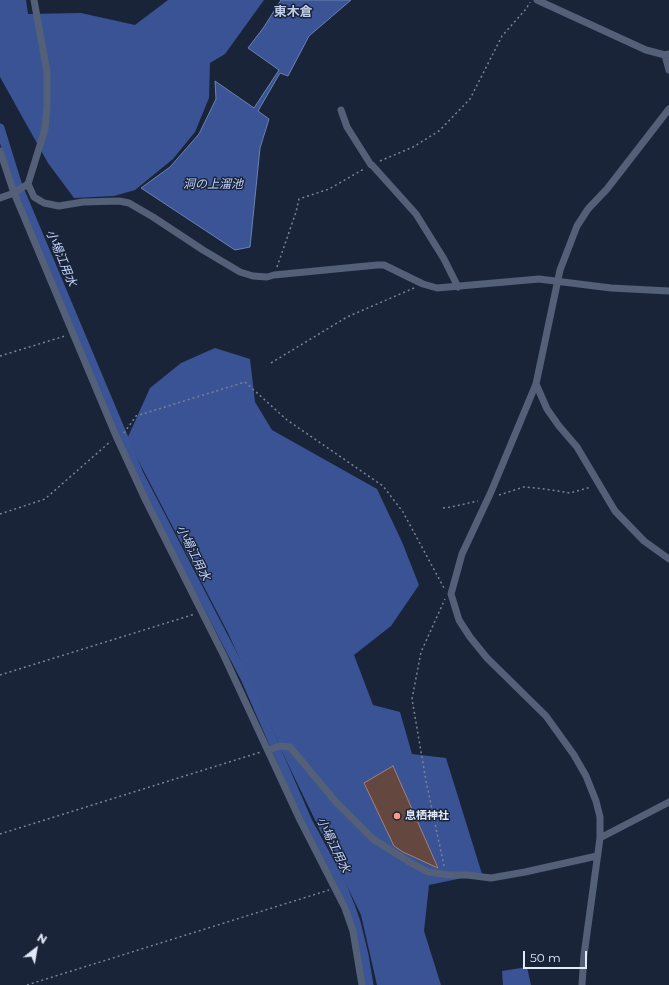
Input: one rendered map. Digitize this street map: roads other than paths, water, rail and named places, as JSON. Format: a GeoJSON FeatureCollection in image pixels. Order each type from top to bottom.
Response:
{"type":"FeatureCollection","features":[{"type":"Feature","properties":{"kind":"street"},"geometry":{"type":"LineString","coordinates":[[0,198],[17,191],[28,184],[45,129],[47,107],[47,72],[34,0]]}},
{"type":"Feature","properties":{"kind":"street"},"geometry":{"type":"LineString","coordinates":[[537,0],[646,50],[667,54],[669,70]]}},
{"type":"Feature","properties":{"kind":"street"},"geometry":{"type":"LineString","coordinates":[[582,985],[584,955],[600,838],[600,817],[596,801],[586,776],[574,755],[546,716],[487,658],[470,637],[459,620],[451,594],[462,554],[488,498],[536,384],[559,281],[560,270],[577,226],[588,209],[606,190],[669,109]]}},
{"type":"Feature","properties":{"kind":"street"},"geometry":{"type":"LineString","coordinates":[[341,110],[347,127],[371,165],[416,214],[444,259],[458,287]]}},
{"type":"Feature","properties":{"kind":"street"},"geometry":{"type":"LineString","coordinates":[[0,151],[73,334],[116,436],[146,501],[271,750],[300,820],[345,908],[353,931],[362,985]]}},
{"type":"Feature","properties":{"kind":"street"},"geometry":{"type":"LineString","coordinates":[[28,184],[34,197],[44,204],[59,206],[83,202],[119,201],[129,204],[153,217],[240,272],[253,276],[267,277],[384,265],[423,284],[437,288],[539,279],[611,288],[669,291]]}},
{"type":"Feature","properties":{"kind":"street"},"geometry":{"type":"LineString","coordinates":[[536,384],[546,409],[577,448],[615,511],[644,542],[669,560]]}},
{"type":"Feature","properties":{"kind":"street"},"geometry":{"type":"LineString","coordinates":[[271,750],[280,746],[290,747],[336,802],[373,838],[411,863],[428,872],[446,875],[467,875],[491,878],[597,856]]}},
{"type":"Feature","properties":{"kind":"street"},"geometry":{"type":"LineString","coordinates":[[600,838],[669,802]]}},
{"type":"Feature","properties":{"kind":"water","name":"洞の上溜池"},"geometry":{"type":"Polygon","coordinates":[[[281,0],[351,0],[309,36],[288,76],[280,73],[258,111],[269,119],[260,148],[250,247],[235,250],[141,188],[170,167],[199,134],[216,99],[215,81],[254,108],[279,70],[248,48],[264,27],[281,0]]]}},
{"type":"Feature","properties":{"kind":"waterway","name":"小場江用水"},"geometry":{"type":"LineString","coordinates":[[0,128],[18,186],[139,474],[245,678],[308,822],[341,883],[356,922],[369,985]]}},
{"type":"Feature","properties":{"kind":"place","name":"息栖神社"},"geometry":{"type":"Point","coordinates":[397,816]}},
{"type":"Feature","properties":{"kind":"district","name":"東木倉"},"geometry":{"type":"Point","coordinates":[293,12]}}]}
